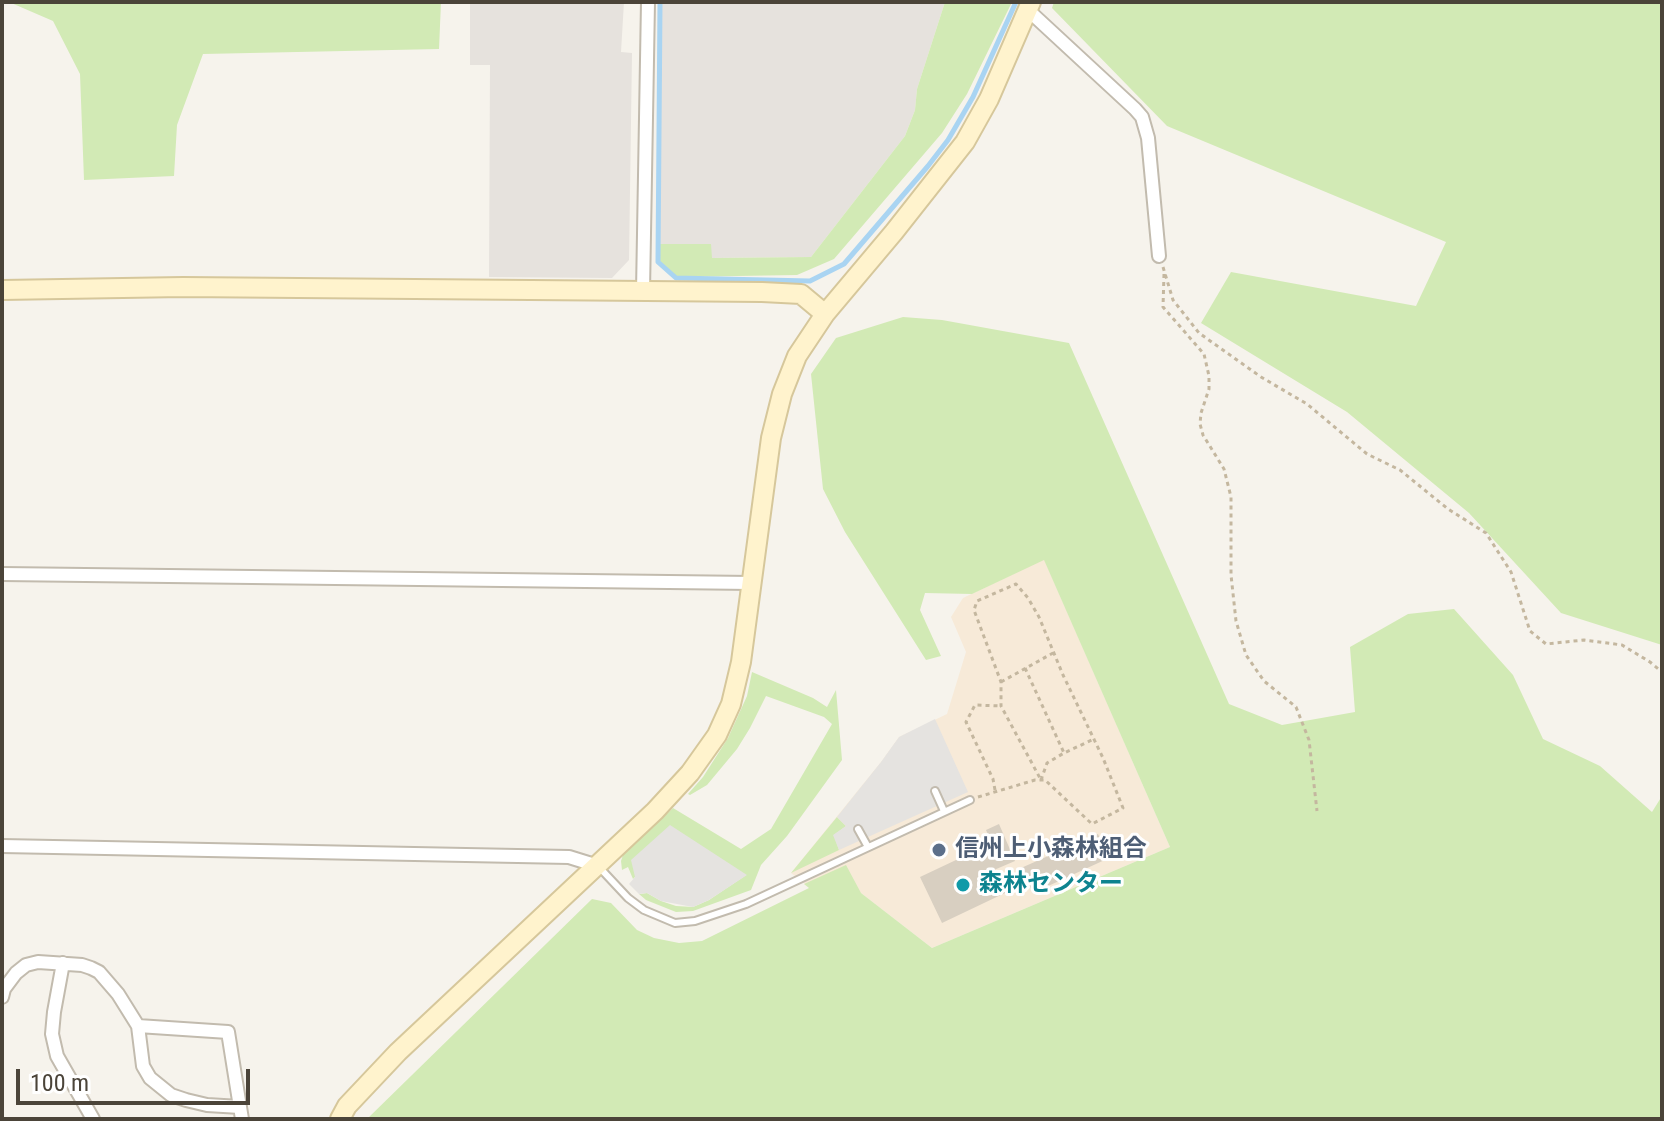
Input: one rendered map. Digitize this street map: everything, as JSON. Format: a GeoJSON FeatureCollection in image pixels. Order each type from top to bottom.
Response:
{"type":"FeatureCollection","features":[{"type":"Feature","properties":{"kind":"street"},"geometry":{"type":"LineString","coordinates":[[643,291],[648,2]]}},
{"type":"Feature","properties":{"kind":"street"},"geometry":{"type":"LineString","coordinates":[[340,1119],[347,1106],[398,1052],[655,811],[690,773],[717,735],[731,704],[741,662],[771,438],[782,394],[797,356],[825,314],[965,142],[989,99],[1030,6],[1142,117],[1148,138],[1159,256]]}},
{"type":"Feature","properties":{"kind":"street"},"geometry":{"type":"LineString","coordinates":[[2,290],[183,287],[801,294],[825,314]]}},
{"type":"Feature","properties":{"kind":"street"},"geometry":{"type":"LineString","coordinates":[[2,574],[752,583]]}},
{"type":"Feature","properties":{"kind":"street"},"geometry":{"type":"LineString","coordinates":[[2,846],[569,857],[598,866]]}},
{"type":"Feature","properties":{"kind":"street"},"geometry":{"type":"LineString","coordinates":[[63,963],[52,1034],[57,1056],[93,1119]]}},
{"type":"Feature","properties":{"kind":"street"},"geometry":{"type":"LineString","coordinates":[[2,997],[4,989],[26,965],[63,963],[82,965],[99,972],[118,994],[138,1026],[143,1066],[159,1087],[186,1100],[241,1113],[228,1032],[138,1026]]}},
{"type":"Feature","properties":{"kind":"lane"},"geometry":{"type":"LineString","coordinates":[[935,791],[944,811]]}},
{"type":"Feature","properties":{"kind":"lane"},"geometry":{"type":"LineString","coordinates":[[598,866],[644,910],[675,923],[695,921],[746,904],[970,800]]}},
{"type":"Feature","properties":{"kind":"lane"},"geometry":{"type":"LineString","coordinates":[[858,829],[868,847]]}},
{"type":"Feature","properties":{"kind":"path"},"geometry":{"type":"LineString","coordinates":[[1159,256],[1173,300],[1199,333],[1261,377],[1307,404],[1367,454],[1400,470],[1448,509],[1486,533],[1511,572],[1530,631],[1546,644],[1584,640],[1622,645],[1662,672]]}},
{"type":"Feature","properties":{"kind":"path"},"geometry":{"type":"LineString","coordinates":[[1164,270],[1163,307],[1204,354],[1209,376],[1200,424],[1203,435],[1224,469],[1231,497],[1231,575],[1239,632],[1246,655],[1264,681],[1296,707],[1309,740],[1317,811]]}},
{"type":"Feature","properties":{"kind":"path"},"geometry":{"type":"LineString","coordinates":[[970,800],[1045,780],[1092,824],[1123,808],[1039,617],[1016,584],[977,601],[974,610],[1001,682],[1001,706],[1041,780]]}},
{"type":"Feature","properties":{"kind":"path"},"geometry":{"type":"LineString","coordinates":[[1001,682],[1053,653]]}},
{"type":"Feature","properties":{"kind":"path"},"geometry":{"type":"LineString","coordinates":[[1025,668],[1064,753]]}},
{"type":"Feature","properties":{"kind":"path"},"geometry":{"type":"LineString","coordinates":[[995,791],[993,779],[966,722],[975,705],[1001,706]]}},
{"type":"Feature","properties":{"kind":"path"},"geometry":{"type":"LineString","coordinates":[[1041,780],[1047,763],[1094,739]]}},
{"type":"Feature","properties":{"kind":"shaded area"},"geometry":{"type":"Polygon","coordinates":[[[470,2],[624,2],[621,52],[632,53],[629,260],[612,278],[489,277],[490,65],[470,65],[470,2]]]}},
{"type":"Feature","properties":{"kind":"shaded area"},"geometry":{"type":"Polygon","coordinates":[[[662,2],[945,2],[905,136],[811,257],[711,258],[711,244],[659,244],[662,2]]]}},
{"type":"Feature","properties":{"kind":"shaded area"},"geometry":{"type":"Polygon","coordinates":[[[1044,559],[1170,847],[932,948],[861,893],[810,888],[791,873],[899,737],[947,714],[966,652],[951,617],[963,598],[1044,559]]]}},
{"type":"Feature","properties":{"kind":"shaded area"},"geometry":{"type":"Polygon","coordinates":[[[935,719],[968,792],[839,850],[833,835],[846,826],[837,817],[899,737],[935,719]]]}},
{"type":"Feature","properties":{"kind":"shaded area"},"geometry":{"type":"Polygon","coordinates":[[[670,825],[747,875],[693,907],[661,901],[647,893],[639,894],[629,884],[635,877],[631,860],[670,825]]]}},
{"type":"Feature","properties":{"kind":"green space"},"geometry":{"type":"Polygon","coordinates":[[[9,2],[441,2],[439,49],[203,54],[177,125],[174,176],[84,180],[80,74],[53,21],[9,2]]]}},
{"type":"Feature","properties":{"kind":"green space"},"geometry":{"type":"Polygon","coordinates":[[[945,2],[1012,2],[967,94],[942,133],[834,259],[797,275],[677,277],[660,261],[659,244],[711,244],[712,258],[811,257],[905,136],[945,2]]]}},
{"type":"Feature","properties":{"kind":"green space"},"geometry":{"type":"Polygon","coordinates":[[[1054,2],[1662,2],[1662,645],[1561,613],[1469,513],[1347,412],[1201,323],[1231,272],[1416,306],[1446,242],[1167,126],[1052,8],[1054,2]]]}},
{"type":"Feature","properties":{"kind":"green space"},"geometry":{"type":"Polygon","coordinates":[[[903,317],[942,320],[1069,343],[1229,704],[1282,725],[1355,712],[1350,647],[1408,614],[1454,609],[1513,675],[1543,739],[1600,766],[1652,812],[1662,796],[1662,1119],[367,1119],[592,899],[611,903],[637,930],[654,938],[679,943],[702,941],[809,888],[804,884],[846,865],[861,893],[932,948],[1170,847],[1044,560],[972,594],[925,593],[920,610],[941,656],[926,660],[845,532],[823,489],[811,374],[836,338],[903,317]]]}},
{"type":"Feature","properties":{"kind":"green space"},"geometry":{"type":"Polygon","coordinates":[[[752,672],[827,707],[836,690],[842,760],[787,836],[761,865],[751,890],[693,911],[676,912],[639,894],[647,893],[676,906],[693,907],[746,875],[633,879],[628,867],[622,870],[623,855],[673,808],[741,849],[771,829],[832,724],[824,717],[766,696],[737,749],[707,785],[688,794],[728,738],[747,696],[752,672]]]}},
{"type":"Feature","properties":{"kind":"green space"},"geometry":{"type":"Polygon","coordinates":[[[837,817],[846,826],[834,835],[839,850],[791,873],[837,817]]]}},
{"type":"Feature","properties":{"kind":"building","name":"森林センター"},"geometry":{"type":"Polygon","coordinates":[[[999,824],[1015,861],[994,870],[1005,893],[942,923],[920,877],[992,843],[986,830],[999,824]]]}},
{"type":"Feature","properties":{"kind":"building"},"geometry":{"type":"Polygon","coordinates":[[[1098,834],[1109,858],[1033,893],[1021,868],[1098,834]]]}},
{"type":"Feature","properties":{"kind":"waterway"},"geometry":{"type":"LineString","coordinates":[[660,2],[658,262],[676,278],[810,281],[844,264],[948,140],[973,97],[1016,2]]}},
{"type":"Feature","properties":{"kind":"place","name":"信州上小森林組合"},"geometry":{"type":"Point","coordinates":[939,850]}},
{"type":"Feature","properties":{"kind":"place","name":"森林センター"},"geometry":{"type":"Point","coordinates":[963,885]}}]}
